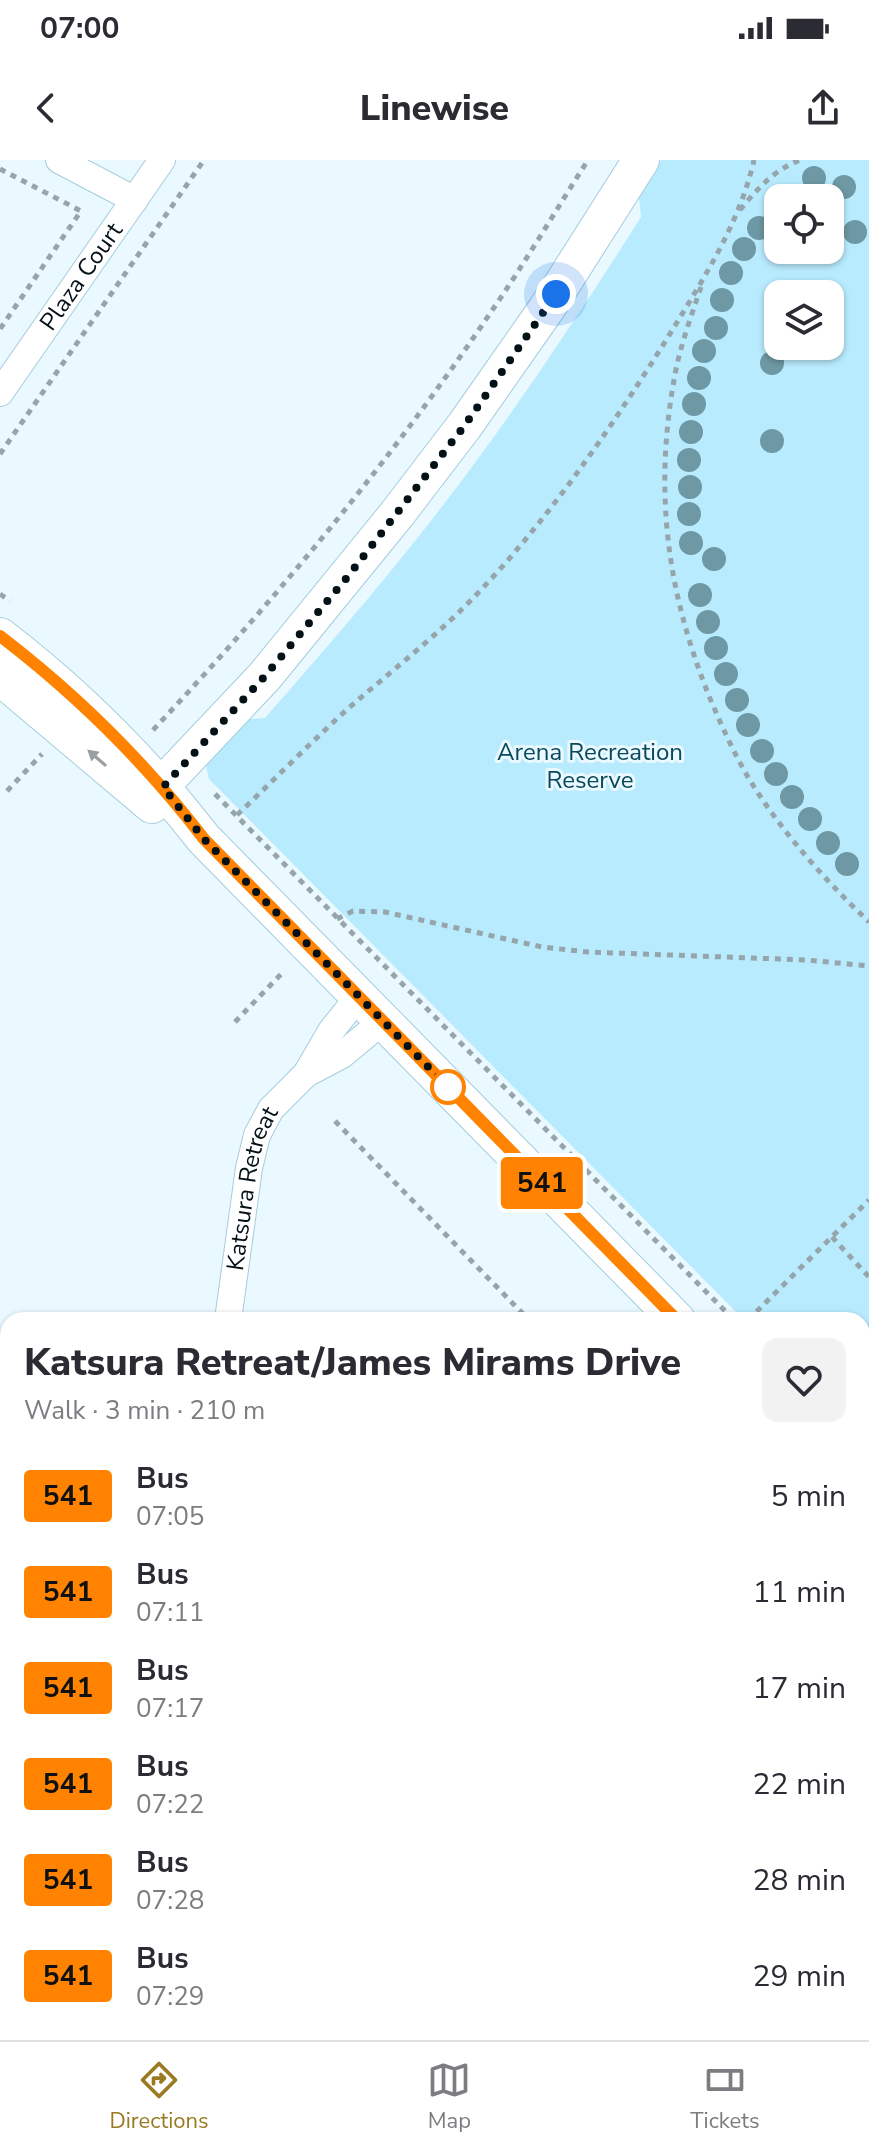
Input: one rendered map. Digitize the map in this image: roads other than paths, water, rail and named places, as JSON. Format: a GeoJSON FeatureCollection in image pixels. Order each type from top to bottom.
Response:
{"type":"FeatureCollection","features":[{"type":"Feature","properties":{"kind":"street"},"geometry":{"type":"LineString","coordinates":[[59,160],[135,200]]}},
{"type":"Feature","properties":{"kind":"street","name":"Plaza Court"},"geometry":{"type":"LineString","coordinates":[[0,393],[162,160]]}},
{"type":"Feature","properties":{"kind":"street"},"geometry":{"type":"LineString","coordinates":[[165,784],[315,617],[447,450],[547,308],[641,160]]}},
{"type":"Feature","properties":{"kind":"street"},"geometry":{"type":"LineString","coordinates":[[6,661],[165,784],[204,839],[669,1312]]}},
{"type":"Feature","properties":{"kind":"street","name":"Katsura Retreat"},"geometry":{"type":"LineString","coordinates":[[229,1312],[249,1168],[257,1135],[271,1109],[306,1074],[331,1031],[372,1008]]}},
{"type":"Feature","properties":{"kind":"park label","name":"Arena Recreation Reserve"},"geometry":{"type":"Point","coordinates":[590,766]}}]}
